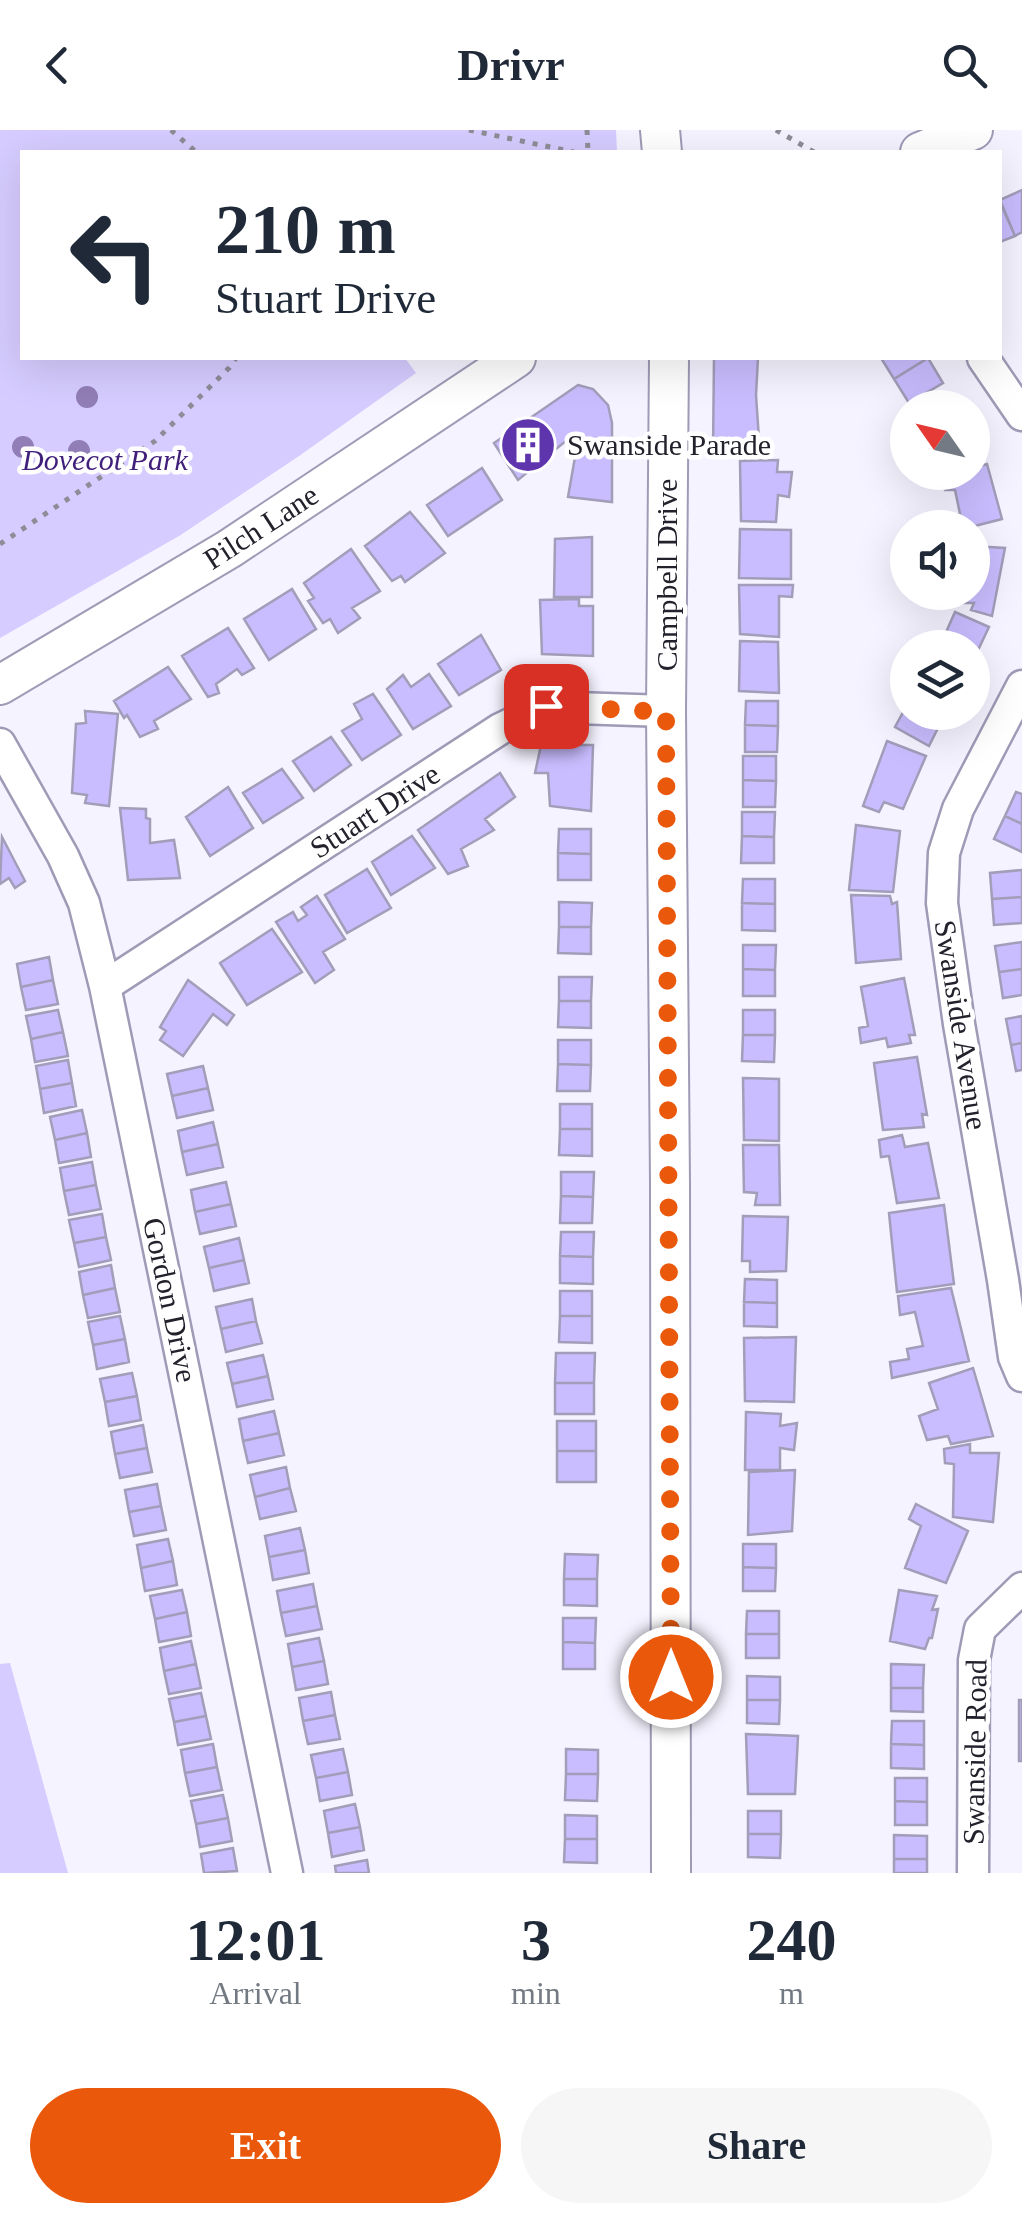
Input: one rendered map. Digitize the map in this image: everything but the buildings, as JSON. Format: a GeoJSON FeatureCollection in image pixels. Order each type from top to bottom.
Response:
{"type":"FeatureCollection","features":[{"type":"Feature","properties":{"kind":"street"},"geometry":{"type":"LineString","coordinates":[[925,150],[973,130]]}},
{"type":"Feature","properties":{"kind":"street","name":"Pilch Lane"},"geometry":{"type":"LineString","coordinates":[[0,686],[229,549],[513,360]]}},
{"type":"Feature","properties":{"kind":"street"},"geometry":{"type":"LineString","coordinates":[[984,360],[1022,416]]}},
{"type":"Feature","properties":{"kind":"street","name":"Campbell Drive"},"geometry":{"type":"LineString","coordinates":[[664,367],[672,1873]]}},
{"type":"Feature","properties":{"kind":"street","name":"Swanside Avenue"},"geometry":{"type":"LineString","coordinates":[[1022,686],[958,810],[944,853],[942,903],[1014,1357],[1022,1376]]}},
{"type":"Feature","properties":{"kind":"street","name":"Stuart Drive"},"geometry":{"type":"LineString","coordinates":[[105,986],[500,730],[546,706],[666,712]]}},
{"type":"Feature","properties":{"kind":"street","name":"Gordon Drive"},"geometry":{"type":"LineString","coordinates":[[0,744],[64,856],[84,903],[105,986],[287,1873]]}},
{"type":"Feature","properties":{"kind":"street","name":"Swanside Road"},"geometry":{"type":"LineString","coordinates":[[972,1873],[974,1660],[980,1629],[1022,1588]]}},
{"type":"Feature","properties":{"kind":"path"},"geometry":{"type":"LineString","coordinates":[[170,130],[194,150]]}},
{"type":"Feature","properties":{"kind":"path"},"geometry":{"type":"LineString","coordinates":[[470,130],[565,150]]}},
{"type":"Feature","properties":{"kind":"path"},"geometry":{"type":"LineString","coordinates":[[776,130],[811,150]]}},
{"type":"Feature","properties":{"kind":"path"},"geometry":{"type":"LineString","coordinates":[[0,544],[156,441],[235,360]]}},
{"type":"Feature","properties":{"kind":"green space","name":"Dovecot Park"},"geometry":{"type":"Polygon","coordinates":[[[0,130],[616,130],[617,150],[20,150],[20,360],[406,360],[416,373],[179,536],[0,638],[0,130]]]}},
{"type":"Feature","properties":{"kind":"green space"},"geometry":{"type":"Polygon","coordinates":[[[10,1663],[68,1873],[0,1873],[0,1664],[10,1663]]]}},
{"type":"Feature","properties":{"kind":"place","name":"Swanside Parade"},"geometry":{"type":"Point","coordinates":[528,445]}},
{"type":"Feature","properties":{"kind":"route"},"geometry":{"type":"LineString","coordinates":[[546,706],[666,712],[671,1677]]}}]}
